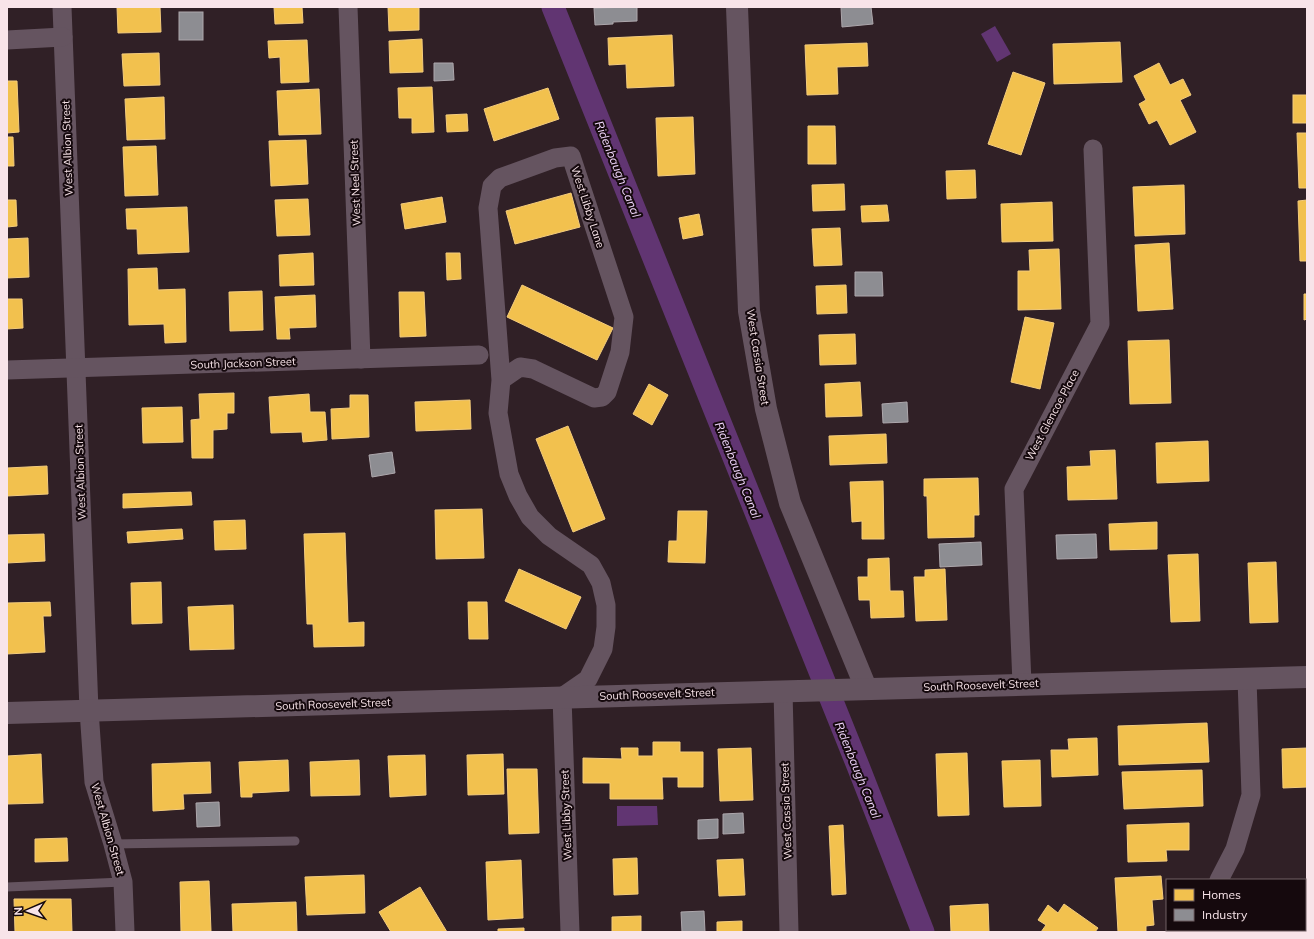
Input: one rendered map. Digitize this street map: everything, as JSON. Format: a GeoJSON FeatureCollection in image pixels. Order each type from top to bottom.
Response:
{"type":"FeatureCollection","features":[{"type":"Feature","properties":{"kind":"street","name":"West Albion Street"},"geometry":{"type":"LineString","coordinates":[[62,7],[89,710],[94,782],[123,882],[124,932]]}},
{"type":"Feature","properties":{"kind":"street","name":"West Neel Street"},"geometry":{"type":"LineString","coordinates":[[348,7],[362,359]]}},
{"type":"Feature","properties":{"kind":"street","name":"West Cassia Street"},"geometry":{"type":"LineString","coordinates":[[737,7],[750,311],[766,409],[790,503],[866,688]]}},
{"type":"Feature","properties":{"kind":"street"},"geometry":{"type":"LineString","coordinates":[[7,40],[63,37]]}},
{"type":"Feature","properties":{"kind":"street","name":"West Glencoe Place"},"geometry":{"type":"LineString","coordinates":[[1022,684],[1014,489],[1100,324],[1093,149]]}},
{"type":"Feature","properties":{"kind":"street","name":"West Libby Lane"},"geometry":{"type":"LineString","coordinates":[[501,380],[520,367],[534,368],[594,398],[602,397],[607,392],[620,352],[624,317],[571,156],[555,158],[500,178],[492,186],[488,208],[501,380],[498,413],[509,474],[518,496],[530,517],[549,536],[592,565],[601,583],[606,605],[606,627],[603,649],[588,679],[562,697]]}},
{"type":"Feature","properties":{"kind":"street","name":"South Jackson Street"},"geometry":{"type":"LineString","coordinates":[[7,370],[479,355]]}},
{"type":"Feature","properties":{"kind":"street","name":"South Roosevelt Street"},"geometry":{"type":"LineString","coordinates":[[7,713],[866,688],[1307,677]]}},
{"type":"Feature","properties":{"kind":"street"},"geometry":{"type":"LineString","coordinates":[[1220,879],[1235,849],[1251,795],[1247,679]]}},
{"type":"Feature","properties":{"kind":"street","name":"West Cassia Street"},"geometry":{"type":"LineString","coordinates":[[783,691],[789,932]]}},
{"type":"Feature","properties":{"kind":"street","name":"West Libby Street"},"geometry":{"type":"LineString","coordinates":[[562,697],[570,932]]}},
{"type":"Feature","properties":{"kind":"lane"},"geometry":{"type":"LineString","coordinates":[[113,844],[294,841]]}},
{"type":"Feature","properties":{"kind":"lane"},"geometry":{"type":"LineString","coordinates":[[7,887],[123,882]]}},
{"type":"Feature","properties":{"kind":"shaded area"},"geometry":{"type":"Polygon","coordinates":[[[995,26],[1011,54],[997,62],[981,34],[995,26]]]}},
{"type":"Feature","properties":{"kind":"shaded area"},"geometry":{"type":"Polygon","coordinates":[[[617,806],[657,806],[658,825],[617,826],[617,806]]]}},
{"type":"Feature","properties":{"kind":"building: Homes"},"geometry":{"type":"Polygon","coordinates":[[[117,7],[160,7],[161,32],[118,33],[117,7]]]}},
{"type":"Feature","properties":{"kind":"building: Homes"},"geometry":{"type":"Polygon","coordinates":[[[274,7],[302,7],[303,23],[275,24],[274,7]]]}},
{"type":"Feature","properties":{"kind":"building: Homes"},"geometry":{"type":"Polygon","coordinates":[[[388,7],[419,7],[419,30],[389,31],[388,7]]]}},
{"type":"Feature","properties":{"kind":"building: Homes"},"geometry":{"type":"Polygon","coordinates":[[[672,35],[674,86],[627,88],[626,64],[609,65],[608,38],[672,35]]]}},
{"type":"Feature","properties":{"kind":"building: Homes"},"geometry":{"type":"Polygon","coordinates":[[[422,39],[423,72],[390,73],[389,41],[422,39]]]}},
{"type":"Feature","properties":{"kind":"building: Homes"},"geometry":{"type":"Polygon","coordinates":[[[307,40],[309,82],[281,83],[280,57],[269,58],[268,41],[307,40]]]}},
{"type":"Feature","properties":{"kind":"building: Homes"},"geometry":{"type":"Polygon","coordinates":[[[1120,42],[1122,82],[1054,84],[1053,44],[1120,42]]]}},
{"type":"Feature","properties":{"kind":"building: Homes"},"geometry":{"type":"Polygon","coordinates":[[[867,43],[868,66],[837,67],[838,94],[807,95],[805,45],[867,43]]]}},
{"type":"Feature","properties":{"kind":"building: Homes"},"geometry":{"type":"Polygon","coordinates":[[[159,53],[160,85],[124,86],[122,54],[159,53]]]}},
{"type":"Feature","properties":{"kind":"building: Homes"},"geometry":{"type":"Polygon","coordinates":[[[1159,63],[1170,85],[1183,79],[1191,95],[1180,100],[1196,132],[1170,145],[1157,120],[1149,124],[1139,104],[1146,100],[1134,76],[1159,63]]]}},
{"type":"Feature","properties":{"kind":"building: Homes"},"geometry":{"type":"Polygon","coordinates":[[[1013,72],[1045,83],[1021,155],[988,144],[1013,72]]]}},
{"type":"Feature","properties":{"kind":"building: Homes"},"geometry":{"type":"Polygon","coordinates":[[[7,81],[17,81],[19,132],[7,133],[7,81]]]}},
{"type":"Feature","properties":{"kind":"building: Homes"},"geometry":{"type":"Polygon","coordinates":[[[432,87],[434,132],[412,133],[412,118],[399,118],[398,88],[432,87]]]}},
{"type":"Feature","properties":{"kind":"building: Homes"},"geometry":{"type":"Polygon","coordinates":[[[548,88],[559,119],[494,141],[484,109],[548,88]]]}},
{"type":"Feature","properties":{"kind":"building: Homes"},"geometry":{"type":"Polygon","coordinates":[[[319,89],[321,134],[279,135],[277,91],[319,89]]]}},
{"type":"Feature","properties":{"kind":"building: Homes"},"geometry":{"type":"Polygon","coordinates":[[[1293,95],[1307,95],[1307,123],[1293,123],[1293,95]]]}},
{"type":"Feature","properties":{"kind":"building: Homes"},"geometry":{"type":"Polygon","coordinates":[[[164,97],[165,139],[127,140],[125,99],[164,97]]]}},
{"type":"Feature","properties":{"kind":"building: Homes"},"geometry":{"type":"Polygon","coordinates":[[[467,114],[468,131],[447,132],[446,115],[467,114]]]}},
{"type":"Feature","properties":{"kind":"building: Homes"},"geometry":{"type":"Polygon","coordinates":[[[693,117],[695,174],[658,176],[656,118],[693,117]]]}},
{"type":"Feature","properties":{"kind":"building: Homes"},"geometry":{"type":"Polygon","coordinates":[[[808,126],[835,126],[836,164],[808,164],[808,126]]]}},
{"type":"Feature","properties":{"kind":"building: Homes"},"geometry":{"type":"Polygon","coordinates":[[[1297,133],[1307,133],[1307,188],[1299,188],[1297,133]]]}},
{"type":"Feature","properties":{"kind":"building: Homes"},"geometry":{"type":"Polygon","coordinates":[[[7,137],[13,137],[14,166],[7,166],[7,137]]]}},
{"type":"Feature","properties":{"kind":"building: Homes"},"geometry":{"type":"Polygon","coordinates":[[[306,140],[308,184],[271,186],[269,141],[306,140]]]}},
{"type":"Feature","properties":{"kind":"building: Homes"},"geometry":{"type":"Polygon","coordinates":[[[156,146],[158,195],[125,196],[123,147],[156,146]]]}},
{"type":"Feature","properties":{"kind":"building: Homes"},"geometry":{"type":"Polygon","coordinates":[[[975,170],[976,198],[947,199],[946,171],[975,170]]]}},
{"type":"Feature","properties":{"kind":"building: Homes"},"geometry":{"type":"Polygon","coordinates":[[[844,184],[845,210],[813,211],[812,185],[844,184]]]}},
{"type":"Feature","properties":{"kind":"building: Homes"},"geometry":{"type":"Polygon","coordinates":[[[1184,185],[1185,234],[1135,236],[1133,187],[1184,185]]]}},
{"type":"Feature","properties":{"kind":"building: Homes"},"geometry":{"type":"Polygon","coordinates":[[[571,193],[580,227],[515,244],[506,211],[571,193]]]}},
{"type":"Feature","properties":{"kind":"building: Homes"},"geometry":{"type":"Polygon","coordinates":[[[442,197],[446,222],[405,229],[401,204],[442,197]]]}},
{"type":"Feature","properties":{"kind":"building: Homes"},"geometry":{"type":"Polygon","coordinates":[[[308,199],[310,235],[277,236],[275,200],[308,199]]]}},
{"type":"Feature","properties":{"kind":"building: Homes"},"geometry":{"type":"Polygon","coordinates":[[[7,200],[16,200],[17,226],[7,227],[7,200]]]}},
{"type":"Feature","properties":{"kind":"building: Homes"},"geometry":{"type":"Polygon","coordinates":[[[1307,200],[1307,261],[1300,261],[1298,201],[1307,200]]]}},
{"type":"Feature","properties":{"kind":"building: Homes"},"geometry":{"type":"Polygon","coordinates":[[[1052,202],[1053,241],[1002,242],[1001,204],[1052,202]]]}},
{"type":"Feature","properties":{"kind":"building: Homes"},"geometry":{"type":"Polygon","coordinates":[[[887,205],[889,221],[862,222],[861,206],[887,205]]]}},
{"type":"Feature","properties":{"kind":"building: Homes"},"geometry":{"type":"Polygon","coordinates":[[[187,207],[189,252],[138,254],[137,229],[127,229],[126,209],[187,207]]]}},
{"type":"Feature","properties":{"kind":"building: Homes"},"geometry":{"type":"Polygon","coordinates":[[[699,214],[703,235],[683,239],[679,218],[699,214]]]}},
{"type":"Feature","properties":{"kind":"building: Homes"},"geometry":{"type":"Polygon","coordinates":[[[840,228],[842,265],[814,266],[812,229],[840,228]]]}},
{"type":"Feature","properties":{"kind":"building: Homes"},"geometry":{"type":"Polygon","coordinates":[[[28,238],[29,277],[7,278],[7,239],[28,238]]]}},
{"type":"Feature","properties":{"kind":"building: Homes"},"geometry":{"type":"Polygon","coordinates":[[[1169,243],[1173,309],[1138,311],[1135,245],[1169,243]]]}},
{"type":"Feature","properties":{"kind":"building: Homes"},"geometry":{"type":"Polygon","coordinates":[[[1059,249],[1061,309],[1018,310],[1018,271],[1030,271],[1029,250],[1059,249]]]}},
{"type":"Feature","properties":{"kind":"building: Homes"},"geometry":{"type":"Polygon","coordinates":[[[313,253],[314,285],[280,286],[279,255],[313,253]]]}},
{"type":"Feature","properties":{"kind":"building: Homes"},"geometry":{"type":"Polygon","coordinates":[[[446,253],[460,253],[461,279],[447,280],[446,253]]]}},
{"type":"Feature","properties":{"kind":"building: Homes"},"geometry":{"type":"Polygon","coordinates":[[[157,268],[158,290],[185,289],[186,342],[165,343],[164,324],[129,325],[128,269],[157,268]]]}},
{"type":"Feature","properties":{"kind":"building: Homes"},"geometry":{"type":"Polygon","coordinates":[[[522,285],[613,328],[597,360],[507,317],[522,285]]]}},
{"type":"Feature","properties":{"kind":"building: Homes"},"geometry":{"type":"Polygon","coordinates":[[[846,285],[847,313],[817,314],[816,286],[846,285]]]}},
{"type":"Feature","properties":{"kind":"building: Homes"},"geometry":{"type":"Polygon","coordinates":[[[262,291],[263,330],[230,331],[229,292],[262,291]]]}},
{"type":"Feature","properties":{"kind":"building: Homes"},"geometry":{"type":"Polygon","coordinates":[[[399,292],[424,292],[426,336],[400,337],[399,292]]]}},
{"type":"Feature","properties":{"kind":"building: Homes"},"geometry":{"type":"Polygon","coordinates":[[[1304,294],[1307,294],[1307,319],[1304,320],[1304,294]]]}},
{"type":"Feature","properties":{"kind":"building: Homes"},"geometry":{"type":"Polygon","coordinates":[[[315,295],[316,327],[289,328],[290,339],[277,339],[275,297],[315,295]]]}},
{"type":"Feature","properties":{"kind":"building: Homes"},"geometry":{"type":"Polygon","coordinates":[[[7,299],[22,299],[23,328],[7,329],[7,299]]]}},
{"type":"Feature","properties":{"kind":"building: Homes"},"geometry":{"type":"Polygon","coordinates":[[[1025,317],[1054,323],[1040,389],[1011,382],[1025,317]]]}},
{"type":"Feature","properties":{"kind":"building: Homes"},"geometry":{"type":"Polygon","coordinates":[[[855,334],[856,364],[820,365],[819,335],[855,334]]]}},
{"type":"Feature","properties":{"kind":"building: Homes"},"geometry":{"type":"Polygon","coordinates":[[[1169,340],[1171,403],[1130,404],[1128,341],[1169,340]]]}},
{"type":"Feature","properties":{"kind":"building: Homes"},"geometry":{"type":"Polygon","coordinates":[[[860,382],[862,416],[826,417],[825,384],[860,382]]]}},
{"type":"Feature","properties":{"kind":"building: Homes"},"geometry":{"type":"Polygon","coordinates":[[[649,384],[668,395],[652,425],[633,414],[649,384]]]}},
{"type":"Feature","properties":{"kind":"building: Homes"},"geometry":{"type":"Polygon","coordinates":[[[234,393],[234,413],[227,413],[227,429],[213,430],[213,458],[192,458],[191,420],[200,419],[199,394],[234,393]]]}},
{"type":"Feature","properties":{"kind":"building: Homes"},"geometry":{"type":"Polygon","coordinates":[[[309,394],[310,412],[325,412],[327,440],[303,442],[302,432],[271,433],[269,397],[309,394]]]}},
{"type":"Feature","properties":{"kind":"building: Homes"},"geometry":{"type":"Polygon","coordinates":[[[350,395],[368,395],[369,437],[332,439],[331,409],[350,408],[350,395]]]}},
{"type":"Feature","properties":{"kind":"building: Homes"},"geometry":{"type":"Polygon","coordinates":[[[470,400],[471,429],[416,431],[415,402],[470,400]]]}},
{"type":"Feature","properties":{"kind":"building: Homes"},"geometry":{"type":"Polygon","coordinates":[[[182,407],[183,442],[143,443],[142,408],[182,407]]]}},
{"type":"Feature","properties":{"kind":"building: Homes"},"geometry":{"type":"Polygon","coordinates":[[[568,426],[605,519],[573,532],[536,439],[568,426]]]}},
{"type":"Feature","properties":{"kind":"building: Homes"},"geometry":{"type":"Polygon","coordinates":[[[886,434],[887,463],[830,465],[829,436],[886,434]]]}},
{"type":"Feature","properties":{"kind":"building: Homes"},"geometry":{"type":"Polygon","coordinates":[[[1208,441],[1209,481],[1157,483],[1156,443],[1208,441]]]}},
{"type":"Feature","properties":{"kind":"building: Homes"},"geometry":{"type":"Polygon","coordinates":[[[1115,450],[1117,499],[1068,500],[1067,467],[1091,466],[1090,451],[1115,450]]]}},
{"type":"Feature","properties":{"kind":"building: Homes"},"geometry":{"type":"Polygon","coordinates":[[[47,466],[48,494],[7,496],[7,468],[47,466]]]}},
{"type":"Feature","properties":{"kind":"building: Homes"},"geometry":{"type":"Polygon","coordinates":[[[978,478],[979,515],[974,515],[974,537],[928,538],[927,496],[924,496],[924,479],[978,478]]]}},
{"type":"Feature","properties":{"kind":"building: Homes"},"geometry":{"type":"Polygon","coordinates":[[[883,481],[884,539],[862,539],[862,521],[852,522],[850,482],[883,481]]]}},
{"type":"Feature","properties":{"kind":"building: Homes"},"geometry":{"type":"Polygon","coordinates":[[[191,492],[192,505],[123,508],[123,494],[191,492]]]}},
{"type":"Feature","properties":{"kind":"building: Homes"},"geometry":{"type":"Polygon","coordinates":[[[482,509],[484,558],[436,559],[435,510],[482,509]]]}},
{"type":"Feature","properties":{"kind":"building: Homes"},"geometry":{"type":"Polygon","coordinates":[[[678,511],[707,511],[705,563],[668,562],[669,541],[677,541],[678,511]]]}},
{"type":"Feature","properties":{"kind":"building: Homes"},"geometry":{"type":"Polygon","coordinates":[[[245,520],[246,549],[215,550],[214,521],[245,520]]]}},
{"type":"Feature","properties":{"kind":"building: Homes"},"geometry":{"type":"Polygon","coordinates":[[[1157,522],[1157,549],[1110,550],[1109,524],[1157,522]]]}},
{"type":"Feature","properties":{"kind":"building: Homes"},"geometry":{"type":"Polygon","coordinates":[[[182,529],[183,539],[128,543],[127,532],[182,529]]]}},
{"type":"Feature","properties":{"kind":"building: Homes"},"geometry":{"type":"Polygon","coordinates":[[[345,533],[348,623],[364,622],[364,646],[314,647],[313,624],[307,624],[304,534],[345,533]]]}},
{"type":"Feature","properties":{"kind":"building: Homes"},"geometry":{"type":"Polygon","coordinates":[[[44,534],[45,561],[7,563],[7,535],[44,534]]]}},
{"type":"Feature","properties":{"kind":"building: Homes"},"geometry":{"type":"Polygon","coordinates":[[[1198,554],[1200,621],[1171,622],[1168,555],[1198,554]]]}},
{"type":"Feature","properties":{"kind":"building: Homes"},"geometry":{"type":"Polygon","coordinates":[[[889,558],[890,591],[903,591],[904,617],[871,618],[870,600],[859,600],[858,577],[868,577],[868,559],[889,558]]]}},
{"type":"Feature","properties":{"kind":"building: Homes"},"geometry":{"type":"Polygon","coordinates":[[[1276,562],[1278,622],[1250,623],[1248,563],[1276,562]]]}},
{"type":"Feature","properties":{"kind":"building: Homes"},"geometry":{"type":"Polygon","coordinates":[[[519,569],[581,597],[566,629],[505,601],[519,569]]]}},
{"type":"Feature","properties":{"kind":"building: Homes"},"geometry":{"type":"Polygon","coordinates":[[[945,569],[947,620],[916,621],[914,577],[925,577],[925,570],[945,569]]]}},
{"type":"Feature","properties":{"kind":"building: Homes"},"geometry":{"type":"Polygon","coordinates":[[[161,582],[162,623],[132,624],[131,583],[161,582]]]}},
{"type":"Feature","properties":{"kind":"building: Homes"},"geometry":{"type":"Polygon","coordinates":[[[50,602],[51,616],[43,616],[45,652],[7,654],[7,603],[50,602]]]}},
{"type":"Feature","properties":{"kind":"building: Homes"},"geometry":{"type":"Polygon","coordinates":[[[468,602],[487,602],[488,639],[469,639],[468,602]]]}},
{"type":"Feature","properties":{"kind":"building: Homes"},"geometry":{"type":"Polygon","coordinates":[[[233,605],[234,649],[190,650],[188,607],[233,605]]]}},
{"type":"Feature","properties":{"kind":"building: Homes"},"geometry":{"type":"Polygon","coordinates":[[[1207,723],[1209,762],[1119,765],[1118,726],[1207,723]]]}},
{"type":"Feature","properties":{"kind":"building: Homes"},"geometry":{"type":"Polygon","coordinates":[[[1097,738],[1098,775],[1052,777],[1051,750],[1069,750],[1068,739],[1097,738]]]}},
{"type":"Feature","properties":{"kind":"building: Homes"},"geometry":{"type":"Polygon","coordinates":[[[653,742],[680,742],[680,752],[703,752],[703,787],[678,787],[678,777],[662,777],[663,799],[610,799],[610,783],[583,783],[583,758],[622,759],[621,748],[638,748],[638,756],[653,756],[653,742]]]}},
{"type":"Feature","properties":{"kind":"building: Homes"},"geometry":{"type":"Polygon","coordinates":[[[751,748],[753,800],[720,801],[718,749],[751,748]]]}},
{"type":"Feature","properties":{"kind":"building: Homes"},"geometry":{"type":"Polygon","coordinates":[[[1307,748],[1307,787],[1283,788],[1282,749],[1307,748]]]}},
{"type":"Feature","properties":{"kind":"building: Homes"},"geometry":{"type":"Polygon","coordinates":[[[967,753],[969,815],[938,816],[936,754],[967,753]]]}},
{"type":"Feature","properties":{"kind":"building: Homes"},"geometry":{"type":"Polygon","coordinates":[[[41,754],[43,803],[8,804],[7,756],[41,754]]]}},
{"type":"Feature","properties":{"kind":"building: Homes"},"geometry":{"type":"Polygon","coordinates":[[[503,754],[504,794],[468,795],[467,755],[503,754]]]}},
{"type":"Feature","properties":{"kind":"building: Homes"},"geometry":{"type":"Polygon","coordinates":[[[425,755],[426,795],[390,797],[388,756],[425,755]]]}},
{"type":"Feature","properties":{"kind":"building: Homes"},"geometry":{"type":"Polygon","coordinates":[[[288,760],[289,791],[252,793],[252,797],[241,797],[239,762],[288,760]]]}},
{"type":"Feature","properties":{"kind":"building: Homes"},"geometry":{"type":"Polygon","coordinates":[[[359,760],[360,795],[311,796],[310,762],[359,760]]]}},
{"type":"Feature","properties":{"kind":"building: Homes"},"geometry":{"type":"Polygon","coordinates":[[[1040,760],[1041,806],[1004,807],[1002,761],[1040,760]]]}},
{"type":"Feature","properties":{"kind":"building: Homes"},"geometry":{"type":"Polygon","coordinates":[[[210,762],[211,793],[183,794],[184,809],[153,811],[152,764],[210,762]]]}},
{"type":"Feature","properties":{"kind":"building: Homes"},"geometry":{"type":"Polygon","coordinates":[[[507,769],[537,769],[539,833],[509,834],[507,769]]]}},
{"type":"Feature","properties":{"kind":"building: Homes"},"geometry":{"type":"Polygon","coordinates":[[[1202,770],[1203,806],[1124,809],[1122,772],[1202,770]]]}},
{"type":"Feature","properties":{"kind":"building: Homes"},"geometry":{"type":"Polygon","coordinates":[[[1189,823],[1189,850],[1166,850],[1167,861],[1128,862],[1127,825],[1189,823]]]}},
{"type":"Feature","properties":{"kind":"building: Homes"},"geometry":{"type":"Polygon","coordinates":[[[843,825],[846,894],[832,895],[829,826],[843,825]]]}},
{"type":"Feature","properties":{"kind":"building: Homes"},"geometry":{"type":"Polygon","coordinates":[[[67,838],[68,861],[35,862],[35,839],[67,838]]]}},
{"type":"Feature","properties":{"kind":"building: Homes"},"geometry":{"type":"Polygon","coordinates":[[[637,858],[638,894],[614,895],[613,859],[637,858]]]}},
{"type":"Feature","properties":{"kind":"building: Homes"},"geometry":{"type":"Polygon","coordinates":[[[743,859],[745,895],[719,896],[717,860],[743,859]]]}},
{"type":"Feature","properties":{"kind":"building: Homes"},"geometry":{"type":"Polygon","coordinates":[[[521,860],[523,918],[488,920],[486,862],[521,860]]]}},
{"type":"Feature","properties":{"kind":"building: Homes"},"geometry":{"type":"Polygon","coordinates":[[[364,875],[365,913],[307,915],[305,877],[364,875]]]}},
{"type":"Feature","properties":{"kind":"building: Homes"},"geometry":{"type":"Polygon","coordinates":[[[1161,876],[1163,899],[1152,900],[1154,925],[1146,926],[1146,932],[1118,932],[1115,878],[1161,876]]]}},
{"type":"Feature","properties":{"kind":"building: Homes"},"geometry":{"type":"Polygon","coordinates":[[[209,881],[211,931],[181,932],[180,882],[209,881]]]}},
{"type":"Feature","properties":{"kind":"building: Homes"},"geometry":{"type":"Polygon","coordinates":[[[420,887],[447,932],[391,932],[379,912],[420,887]]]}},
{"type":"Feature","properties":{"kind":"building: Homes"},"geometry":{"type":"Polygon","coordinates":[[[14,899],[71,899],[72,932],[15,932],[14,899]]]}},
{"type":"Feature","properties":{"kind":"building: Homes"},"geometry":{"type":"Polygon","coordinates":[[[296,902],[297,932],[233,932],[232,904],[296,902]]]}},
{"type":"Feature","properties":{"kind":"building: Homes"},"geometry":{"type":"Polygon","coordinates":[[[988,904],[989,932],[951,932],[950,906],[988,904]]]}},
{"type":"Feature","properties":{"kind":"building: Homes"},"geometry":{"type":"Polygon","coordinates":[[[1064,904],[1098,928],[1095,932],[1041,932],[1046,925],[1038,920],[1048,905],[1058,913],[1064,904]]]}},
{"type":"Feature","properties":{"kind":"building: Homes"},"geometry":{"type":"Polygon","coordinates":[[[641,916],[641,932],[612,932],[612,917],[641,916]]]}},
{"type":"Feature","properties":{"kind":"building: Homes"},"geometry":{"type":"Polygon","coordinates":[[[742,921],[742,932],[717,932],[717,922],[742,921]]]}},
{"type":"Feature","properties":{"kind":"building: Homes"},"geometry":{"type":"Polygon","coordinates":[[[524,928],[524,932],[498,932],[498,929],[524,928]]]}},
{"type":"Feature","properties":{"kind":"building: Homes"},"geometry":{"type":"Polygon","coordinates":[[[1230,931],[1263,931],[1263,932],[1230,931]]]}},
{"type":"Feature","properties":{"kind":"building: Industry"},"geometry":{"type":"Polygon","coordinates":[[[637,7],[637,21],[613,22],[613,24],[595,25],[594,8],[637,7]]]}},
{"type":"Feature","properties":{"kind":"building: Industry"},"geometry":{"type":"Polygon","coordinates":[[[841,7],[871,7],[873,24],[842,27],[841,7]]]}},
{"type":"Feature","properties":{"kind":"building: Industry"},"geometry":{"type":"Polygon","coordinates":[[[179,12],[203,12],[203,40],[179,40],[179,12]]]}},
{"type":"Feature","properties":{"kind":"building: Industry"},"geometry":{"type":"Polygon","coordinates":[[[434,63],[453,63],[454,80],[434,81],[434,63]]]}},
{"type":"Feature","properties":{"kind":"building: Industry"},"geometry":{"type":"Polygon","coordinates":[[[855,272],[882,272],[883,296],[855,296],[855,272]]]}},
{"type":"Feature","properties":{"kind":"building: Industry"},"geometry":{"type":"Polygon","coordinates":[[[907,402],[908,422],[883,423],[882,404],[907,402]]]}},
{"type":"Feature","properties":{"kind":"building: Industry"},"geometry":{"type":"Polygon","coordinates":[[[392,452],[395,473],[372,477],[369,455],[392,452]]]}},
{"type":"Feature","properties":{"kind":"building: Industry"},"geometry":{"type":"Polygon","coordinates":[[[1096,534],[1097,558],[1057,559],[1056,535],[1096,534]]]}},
{"type":"Feature","properties":{"kind":"building: Industry"},"geometry":{"type":"Polygon","coordinates":[[[981,542],[982,565],[940,567],[939,544],[981,542]]]}},
{"type":"Feature","properties":{"kind":"building: Industry"},"geometry":{"type":"Polygon","coordinates":[[[219,802],[220,826],[197,827],[196,803],[219,802]]]}},
{"type":"Feature","properties":{"kind":"building: Industry"},"geometry":{"type":"Polygon","coordinates":[[[743,813],[744,833],[723,834],[723,814],[743,813]]]}},
{"type":"Feature","properties":{"kind":"building: Industry"},"geometry":{"type":"Polygon","coordinates":[[[718,819],[718,838],[698,839],[698,820],[718,819]]]}},
{"type":"Feature","properties":{"kind":"building: Industry"},"geometry":{"type":"Polygon","coordinates":[[[704,911],[705,932],[682,932],[681,912],[704,911]]]}},
{"type":"Feature","properties":{"kind":"waterway","name":"Ridenbaugh Canal"},"geometry":{"type":"LineString","coordinates":[[553,7],[858,766],[923,932]]}}]}
